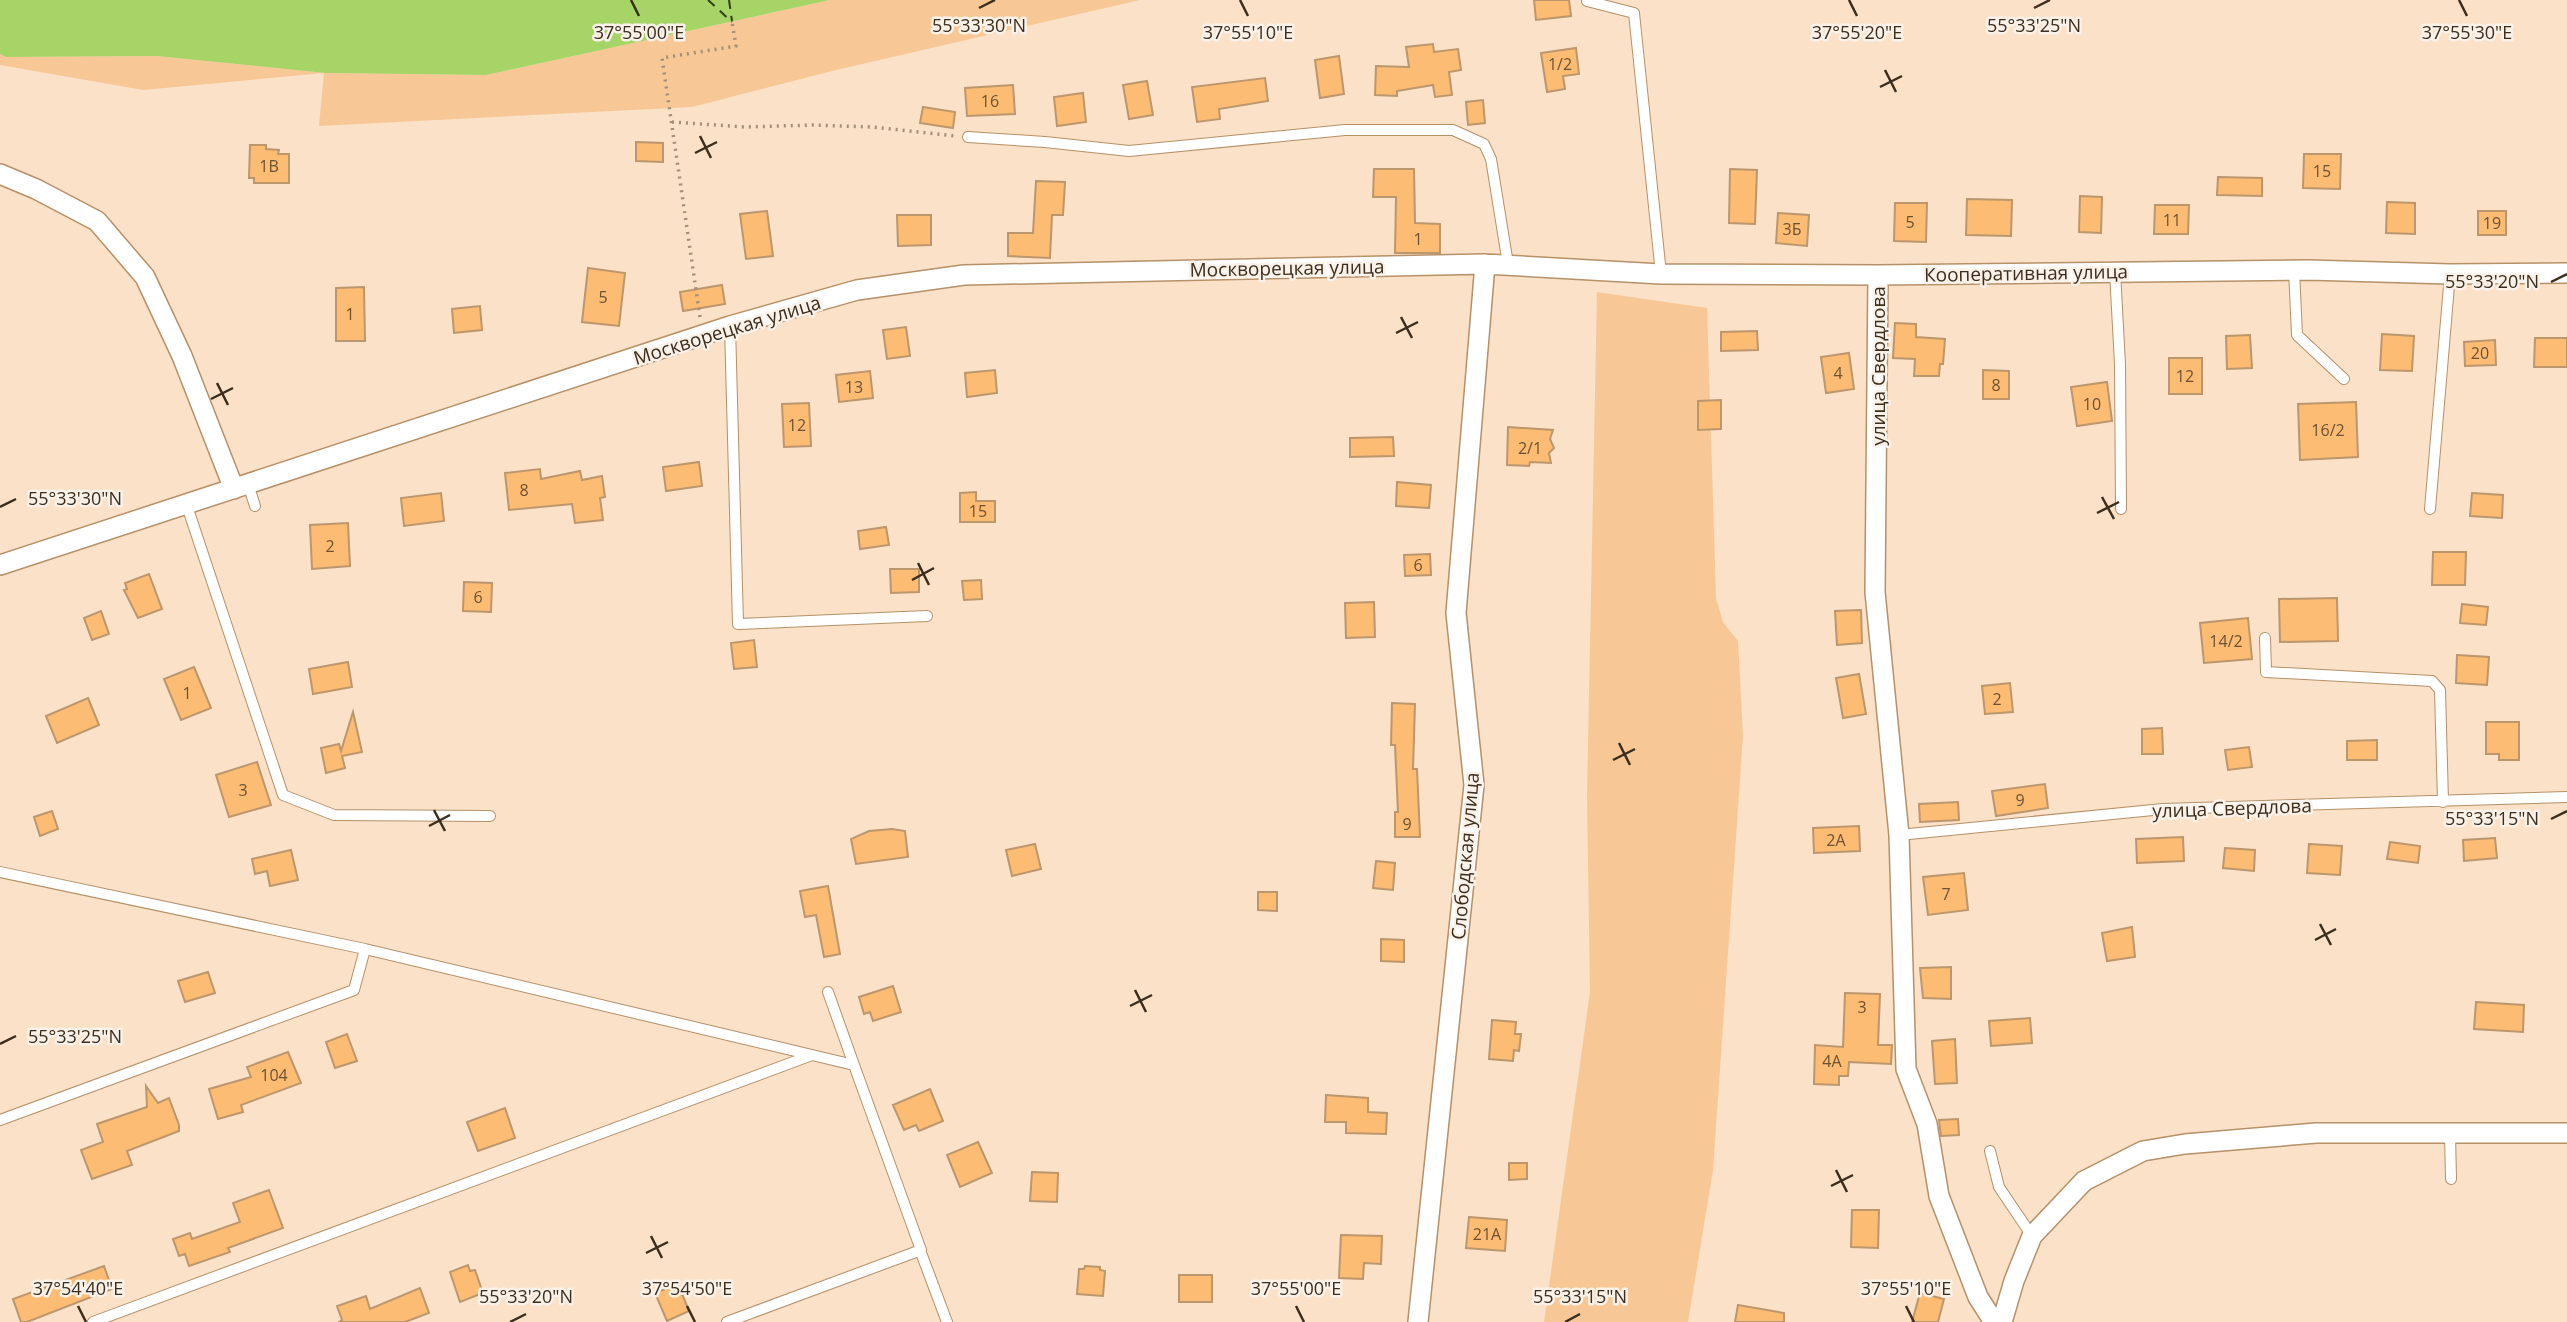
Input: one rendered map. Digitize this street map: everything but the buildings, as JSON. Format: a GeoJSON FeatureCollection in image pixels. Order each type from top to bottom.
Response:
{"type":"FeatureCollection","features":[{"type":"Feature","properties":{"kind":"street"},"geometry":{"type":"LineString","coordinates":[[0,174],[36,189],[97,221],[145,277],[241,487]]}},
{"type":"Feature","properties":{"kind":"street","name":"Кооперативная улица"},"geometry":{"type":"LineString","coordinates":[[1485,264],[1661,274],[1878,275],[2294,270],[2450,274],[2567,273]]}},
{"type":"Feature","properties":{"kind":"street","name":"Москворецкая улица"},"geometry":{"type":"LineString","coordinates":[[0,565],[730,327],[857,290],[964,275],[1485,264]]}},
{"type":"Feature","properties":{"kind":"street","name":"Слободская улица"},"geometry":{"type":"LineString","coordinates":[[1418,1322],[1474,785],[1456,613],[1485,264]]}},
{"type":"Feature","properties":{"kind":"street","name":"улица Свердлова"},"geometry":{"type":"LineString","coordinates":[[1878,275],[1875,592],[1899,835],[1906,1069],[1927,1125],[1939,1196],[1978,1297],[1994,1322]]}},
{"type":"Feature","properties":{"kind":"street"},"geometry":{"type":"LineString","coordinates":[[2003,1322],[2014,1281],[2032,1237],[2084,1181],[2143,1151],[2185,1144],[2316,1133],[2567,1133]]}},
{"type":"Feature","properties":{"kind":"lane"},"geometry":{"type":"LineString","coordinates":[[1587,1],[1634,13],[1661,274]]}},
{"type":"Feature","properties":{"kind":"lane"},"geometry":{"type":"LineString","coordinates":[[968,137],[1129,151],[1345,130],[1453,130],[1484,144],[1492,159],[1508,264]]}},
{"type":"Feature","properties":{"kind":"lane"},"geometry":{"type":"LineString","coordinates":[[2294,270],[2297,335],[2344,379]]}},
{"type":"Feature","properties":{"kind":"lane"},"geometry":{"type":"LineString","coordinates":[[2115,272],[2120,364],[2121,509]]}},
{"type":"Feature","properties":{"kind":"lane"},"geometry":{"type":"LineString","coordinates":[[2430,509],[2450,274]]}},
{"type":"Feature","properties":{"kind":"lane"},"geometry":{"type":"LineString","coordinates":[[730,327],[738,624],[927,616]]}},
{"type":"Feature","properties":{"kind":"lane"},"geometry":{"type":"LineString","coordinates":[[241,487],[255,506]]}},
{"type":"Feature","properties":{"kind":"lane"},"geometry":{"type":"LineString","coordinates":[[187,506],[284,795],[334,814],[490,817]]}},
{"type":"Feature","properties":{"kind":"lane"},"geometry":{"type":"LineString","coordinates":[[2265,638],[2266,671],[2432,681],[2440,690],[2443,802]]}},
{"type":"Feature","properties":{"kind":"lane","name":"улица Свердлова"},"geometry":{"type":"LineString","coordinates":[[1899,835],[2163,808],[2567,797]]}},
{"type":"Feature","properties":{"kind":"lane"},"geometry":{"type":"LineString","coordinates":[[0,872],[365,949],[854,1065]]}},
{"type":"Feature","properties":{"kind":"lane"},"geometry":{"type":"LineString","coordinates":[[0,1120],[354,990],[365,949]]}},
{"type":"Feature","properties":{"kind":"lane"},"geometry":{"type":"LineString","coordinates":[[828,992],[947,1322]]}},
{"type":"Feature","properties":{"kind":"lane"},"geometry":{"type":"LineString","coordinates":[[93,1322],[812,1055]]}},
{"type":"Feature","properties":{"kind":"lane"},"geometry":{"type":"LineString","coordinates":[[2450,1134],[2451,1179]]}},
{"type":"Feature","properties":{"kind":"lane"},"geometry":{"type":"LineString","coordinates":[[1990,1151],[1999,1187],[2032,1237]]}},
{"type":"Feature","properties":{"kind":"lane"},"geometry":{"type":"LineString","coordinates":[[727,1322],[920,1250]]}},
{"type":"Feature","properties":{"kind":"path"},"geometry":{"type":"LineString","coordinates":[[703,336],[662,58],[736,46],[732,22]]}},
{"type":"Feature","properties":{"kind":"path"},"geometry":{"type":"LineString","coordinates":[[672,122],[745,127],[873,127],[968,137]]}},
{"type":"Feature","properties":{"kind":"shaded area"},"geometry":{"type":"Polygon","coordinates":[[[0,0],[830,0],[486,75],[325,73],[156,56],[6,57],[0,54],[0,0]]]}},
{"type":"Feature","properties":{"kind":"shaded area"},"geometry":{"type":"Polygon","coordinates":[[[830,0],[1140,0],[832,71],[692,107],[319,126],[324,73],[143,90],[0,65],[0,54],[6,57],[156,56],[325,73],[486,75],[830,0]]]}},
{"type":"Feature","properties":{"kind":"shaded area"},"geometry":{"type":"Polygon","coordinates":[[[1597,292],[1707,308],[1716,598],[1723,622],[1738,641],[1743,736],[1713,1170],[1688,1322],[1544,1322],[1590,992],[1587,797],[1597,292]]]}},
{"type":"Feature","properties":{"kind":"ferry route"},"geometry":{"type":"LineString","coordinates":[[708,0],[732,22]]}},
{"type":"Feature","properties":{"kind":"ferry route"},"geometry":{"type":"LineString","coordinates":[[729,0],[732,21]]}}]}
